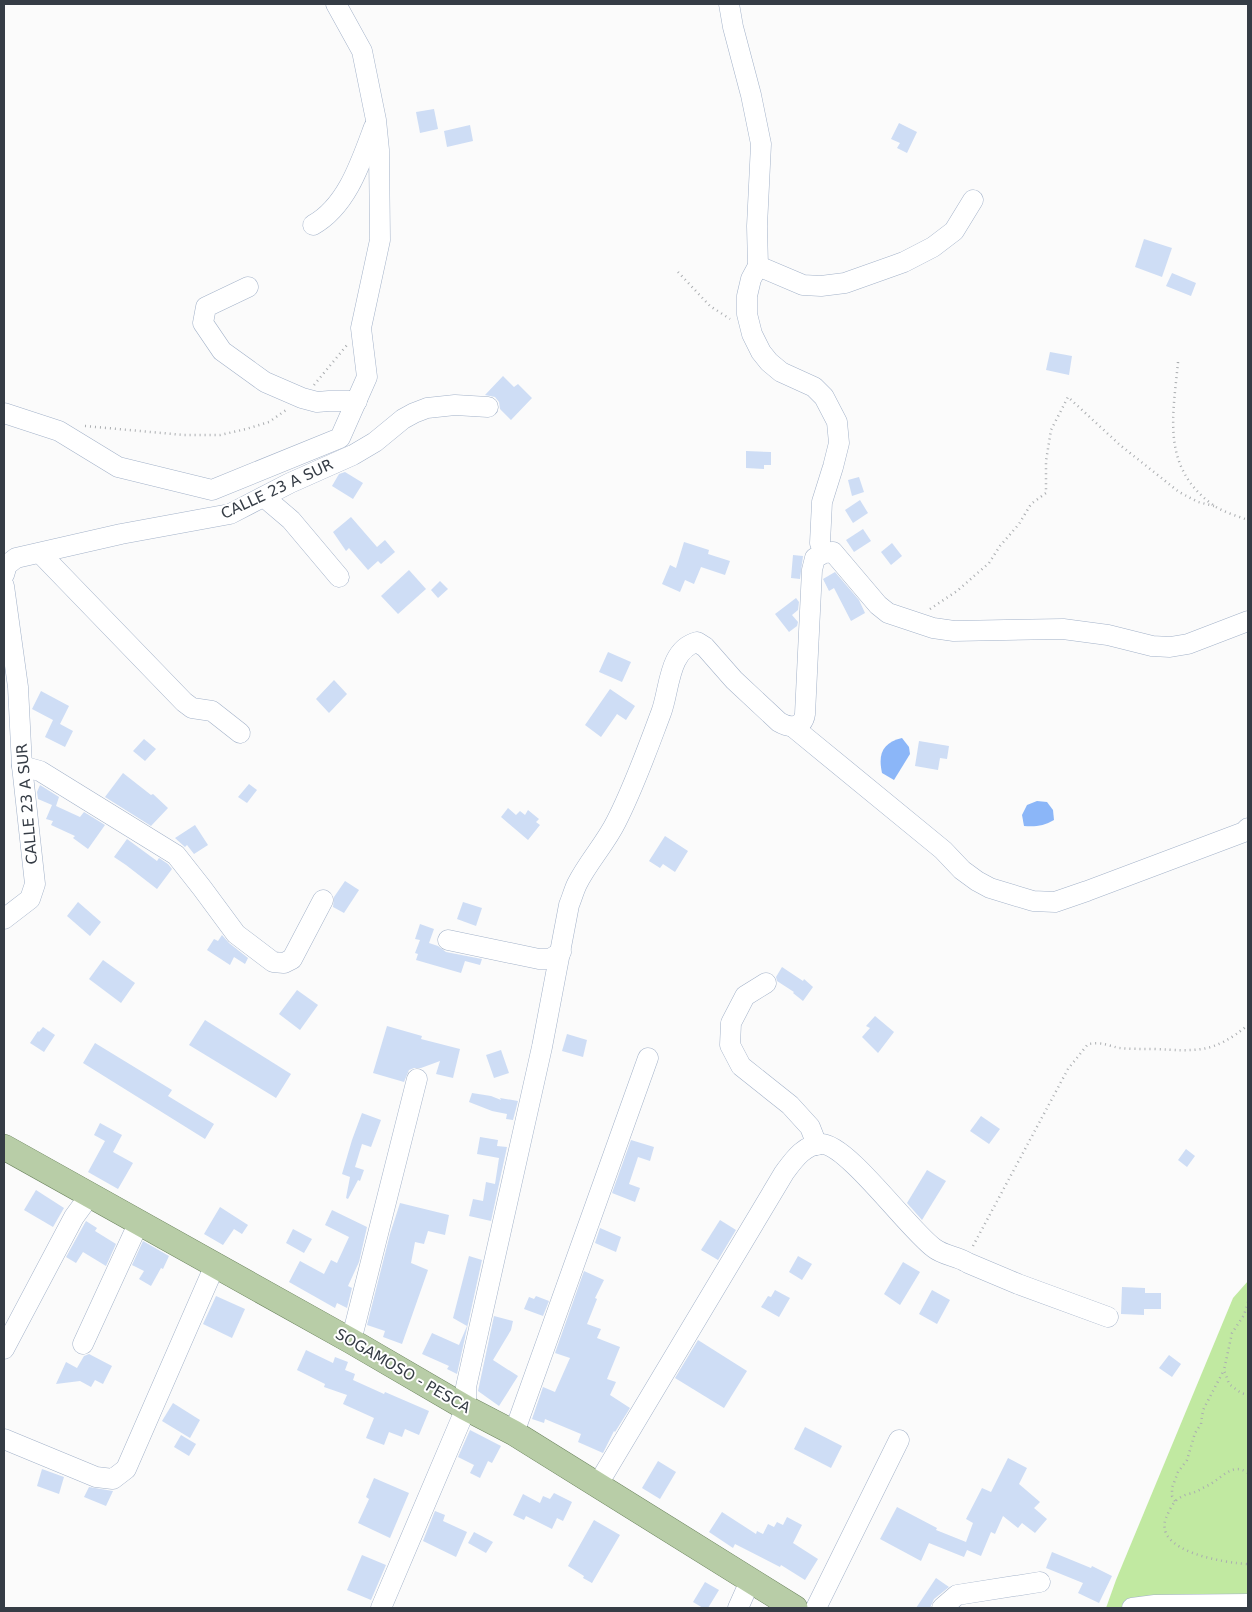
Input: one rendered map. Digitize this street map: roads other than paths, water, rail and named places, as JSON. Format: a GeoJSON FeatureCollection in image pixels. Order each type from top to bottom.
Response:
{"type":"FeatureCollection","features":[{"type":"Feature","properties":{"kind":"main road","name":"SOGAMOSO - PESCA"},"geometry":{"type":"LineString","coordinates":[[4,1147],[351,1341],[466,1408],[514,1433],[795,1608]]}},
{"type":"Feature","properties":{"kind":"street"},"geometry":{"type":"LineString","coordinates":[[4,413],[59,431],[118,467],[212,490],[340,438],[367,377],[361,328],[380,240],[379,150],[376,120],[362,51],[336,4]]}},
{"type":"Feature","properties":{"kind":"street"},"geometry":{"type":"LineString","coordinates":[[729,4],[761,144],[758,266],[747,296],[747,314],[752,334],[768,362],[780,372],[814,387],[824,396],[837,422],[839,443],[822,502],[820,542],[824,553]]}},
{"type":"Feature","properties":{"kind":"street"},"geometry":{"type":"LineString","coordinates":[[313,225],[324,219],[341,198],[362,162],[376,120]]}},
{"type":"Feature","properties":{"kind":"street"},"geometry":{"type":"LineString","coordinates":[[758,266],[803,285],[821,286],[845,283],[904,262],[932,247],[954,231],[973,200]]}},
{"type":"Feature","properties":{"kind":"street"},"geometry":{"type":"LineString","coordinates":[[248,288],[206,307],[203,324],[222,351],[265,382],[302,398],[317,402],[357,401]]}},
{"type":"Feature","properties":{"kind":"street","name":"CALLE 23 A SUR"},"geometry":{"type":"LineString","coordinates":[[4,574],[7,565],[16,558],[121,534],[230,514],[353,455],[375,442],[403,419],[427,408],[455,405],[488,407]]}},
{"type":"Feature","properties":{"kind":"street"},"geometry":{"type":"LineString","coordinates":[[264,497],[291,520],[339,577]]}},
{"type":"Feature","properties":{"kind":"street"},"geometry":{"type":"LineString","coordinates":[[793,727],[804,720],[812,570],[815,558],[824,553],[833,552],[878,605],[888,613],[933,628],[954,631],[1063,629],[1108,635],[1152,646],[1170,647],[1188,644],[1248,621]]}},
{"type":"Feature","properties":{"kind":"street"},"geometry":{"type":"LineString","coordinates":[[40,553],[184,702],[192,708],[212,711],[240,733]]}},
{"type":"Feature","properties":{"kind":"street","name":"CALLE 23 A SUR"},"geometry":{"type":"LineString","coordinates":[[4,586],[18,687],[22,766],[35,884],[30,899],[4,919]]}},
{"type":"Feature","properties":{"kind":"street"},"geometry":{"type":"LineString","coordinates":[[382,1608],[466,1408],[466,1387],[542,1047],[569,905],[577,884],[615,825],[632,790],[666,700],[673,666],[682,651],[689,644],[697,642],[705,646],[734,680],[766,711],[785,726],[793,727],[943,850],[962,870],[990,888],[1014,896],[1033,901],[1055,902],[1244,832],[1248,828]]}},
{"type":"Feature","properties":{"kind":"street"},"geometry":{"type":"LineString","coordinates":[[22,766],[40,771],[176,855],[236,934],[273,962],[284,963],[292,960],[323,900]]}},
{"type":"Feature","properties":{"kind":"street"},"geometry":{"type":"LineString","coordinates":[[448,940],[539,959],[550,959],[561,952]]}},
{"type":"Feature","properties":{"kind":"street"},"geometry":{"type":"LineString","coordinates":[[766,983],[745,996],[731,1023],[730,1045],[741,1066],[790,1105],[810,1127],[817,1145]]}},
{"type":"Feature","properties":{"kind":"street"},"geometry":{"type":"LineString","coordinates":[[514,1433],[648,1058]]}},
{"type":"Feature","properties":{"kind":"street"},"geometry":{"type":"LineString","coordinates":[[351,1341],[417,1079]]}},
{"type":"Feature","properties":{"kind":"street"},"geometry":{"type":"LineString","coordinates":[[598,1484],[784,1173],[798,1155],[817,1145],[828,1146],[851,1162],[933,1248],[951,1257],[962,1258],[968,1263],[1018,1284],[1108,1317]]}},
{"type":"Feature","properties":{"kind":"street"},"geometry":{"type":"LineString","coordinates":[[4,1349],[74,1217],[90,1195]]}},
{"type":"Feature","properties":{"kind":"street"},"geometry":{"type":"LineString","coordinates":[[83,1344],[139,1222]]}},
{"type":"Feature","properties":{"kind":"street"},"geometry":{"type":"LineString","coordinates":[[4,1439],[96,1477],[113,1479],[126,1469],[215,1265]]}},
{"type":"Feature","properties":{"kind":"street"},"geometry":{"type":"LineString","coordinates":[[816,1608],[899,1440]]}},
{"type":"Feature","properties":{"kind":"street"},"geometry":{"type":"LineString","coordinates":[[738,1608],[750,1581]]}},
{"type":"Feature","properties":{"kind":"street"},"geometry":{"type":"LineString","coordinates":[[942,1608],[958,1595],[1040,1582]]}},
{"type":"Feature","properties":{"kind":"street"},"geometry":{"type":"LineString","coordinates":[[1132,1608],[1248,1604]]}},
{"type":"Feature","properties":{"kind":"water"},"geometry":{"type":"Polygon","coordinates":[[[902,738],[909,747],[910,754],[894,780],[882,773],[881,755],[886,746],[902,738]]]}},
{"type":"Feature","properties":{"kind":"water"},"geometry":{"type":"Polygon","coordinates":[[[1037,801],[1047,802],[1053,810],[1054,820],[1039,826],[1024,826],[1022,815],[1027,805],[1037,801]]]}}]}
